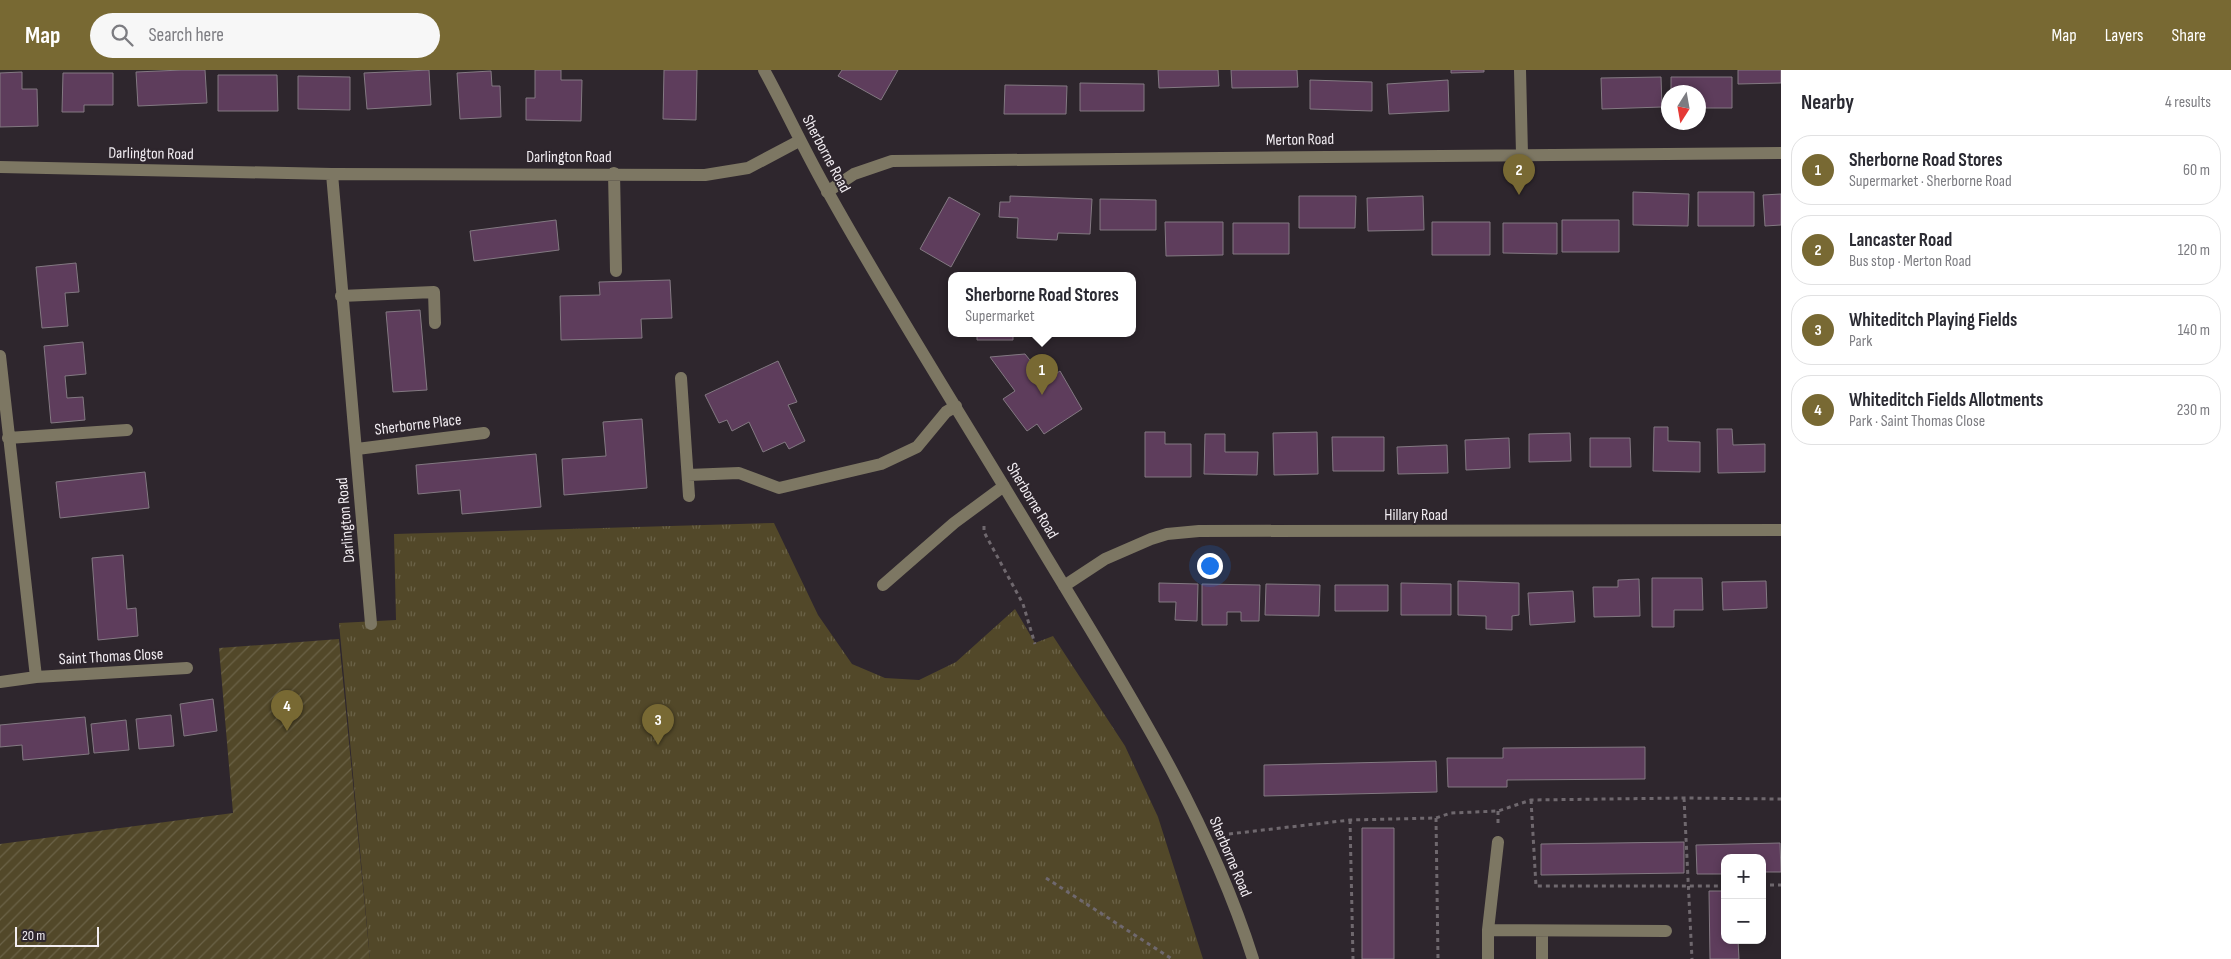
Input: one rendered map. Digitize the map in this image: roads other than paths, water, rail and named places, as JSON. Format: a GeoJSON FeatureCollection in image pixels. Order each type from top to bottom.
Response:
{"type":"FeatureCollection","features":[{"type":"Feature","properties":{"kind":"street","name":"Sherborne Road"},"geometry":{"type":"LineString","coordinates":[[764,70],[827,192],[1064,586],[1182,790],[1208,843],[1253,959]]}},
{"type":"Feature","properties":{"kind":"street"},"geometry":{"type":"LineString","coordinates":[[1520,70],[1522,154]]}},
{"type":"Feature","properties":{"kind":"street","name":"Darlington Road"},"geometry":{"type":"LineString","coordinates":[[0,167],[332,174],[705,174],[748,168],[799,141]]}},
{"type":"Feature","properties":{"kind":"street","name":"Merton Road"},"geometry":{"type":"LineString","coordinates":[[827,192],[854,174],[892,161],[1781,153]]}},
{"type":"Feature","properties":{"kind":"street"},"geometry":{"type":"LineString","coordinates":[[614,173],[616,271]]}},
{"type":"Feature","properties":{"kind":"street","name":"Darlington Road"},"geometry":{"type":"LineString","coordinates":[[332,174],[341,296],[357,449],[371,624]]}},
{"type":"Feature","properties":{"kind":"street"},"geometry":{"type":"LineString","coordinates":[[341,296],[434,292],[435,323]]}},
{"type":"Feature","properties":{"kind":"street","name":"Saint Thomas Close"},"geometry":{"type":"LineString","coordinates":[[0,356],[36,677]]}},
{"type":"Feature","properties":{"kind":"street"},"geometry":{"type":"LineString","coordinates":[[681,378],[689,496]]}},
{"type":"Feature","properties":{"kind":"street"},"geometry":{"type":"LineString","coordinates":[[688,475],[739,473],[779,488],[880,464],[917,447],[946,412],[956,406]]}},
{"type":"Feature","properties":{"kind":"street"},"geometry":{"type":"LineString","coordinates":[[8,438],[127,430]]}},
{"type":"Feature","properties":{"kind":"street","name":"Sherborne Place"},"geometry":{"type":"LineString","coordinates":[[357,449],[484,433]]}},
{"type":"Feature","properties":{"kind":"street"},"geometry":{"type":"LineString","coordinates":[[883,585],[954,523],[1004,486]]}},
{"type":"Feature","properties":{"kind":"street","name":"Hillary Road"},"geometry":{"type":"LineString","coordinates":[[1064,586],[1105,559],[1151,539],[1167,534],[1199,531],[1781,530]]}},
{"type":"Feature","properties":{"kind":"street","name":"Saint Thomas Close"},"geometry":{"type":"LineString","coordinates":[[0,682],[36,677],[187,668]]}},
{"type":"Feature","properties":{"kind":"street"},"geometry":{"type":"LineString","coordinates":[[1488,959],[1488,930],[1498,842]]}},
{"type":"Feature","properties":{"kind":"street"},"geometry":{"type":"LineString","coordinates":[[1488,930],[1666,931]]}},
{"type":"Feature","properties":{"kind":"street"},"geometry":{"type":"LineString","coordinates":[[1542,931],[1542,959]]}},
{"type":"Feature","properties":{"kind":"place","name":"Lancaster Road"},"geometry":{"type":"Point","coordinates":[1519,195]}},
{"type":"Feature","properties":{"kind":"place","name":"Sherborne Road Stores"},"geometry":{"type":"Point","coordinates":[1042,395]}},
{"type":"Feature","properties":{"kind":"place","name":"Whiteditch Fields Allotments"},"geometry":{"type":"Point","coordinates":[287,731]}},
{"type":"Feature","properties":{"kind":"place","name":"Whiteditch Playing Fields"},"geometry":{"type":"Point","coordinates":[658,745]}}]}
